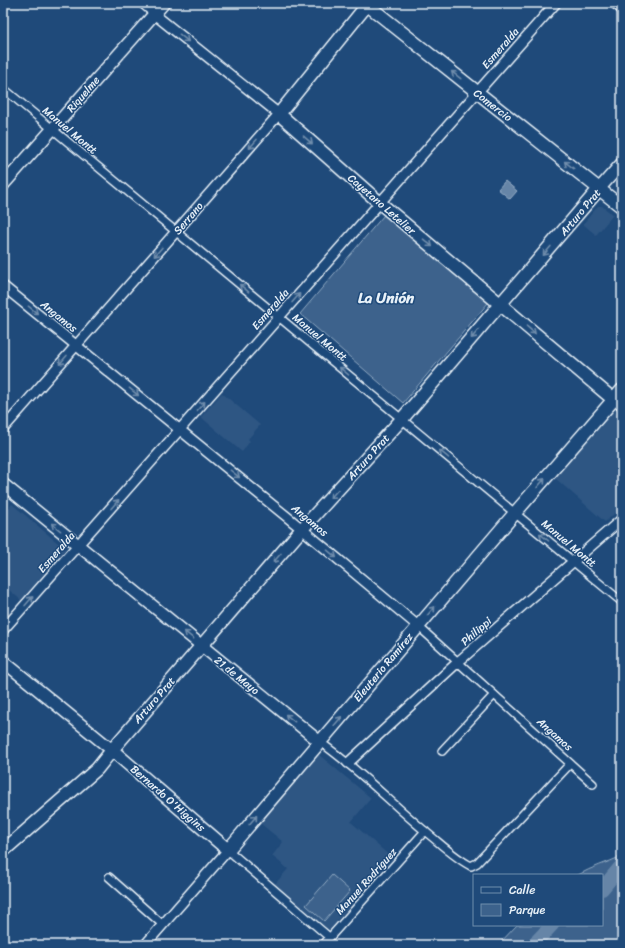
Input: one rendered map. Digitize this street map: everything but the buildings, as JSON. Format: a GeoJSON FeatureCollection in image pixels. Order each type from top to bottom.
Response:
{"type":"FeatureCollection","features":[{"type":"Feature","properties":{"kind":"main road","name":"Riquelme"},"geometry":{"type":"LineString","coordinates":[[3,185],[164,3]]}},
{"type":"Feature","properties":{"kind":"main road"},"geometry":{"type":"LineString","coordinates":[[616,3],[622,8]]}},
{"type":"Feature","properties":{"kind":"main road","name":"Comercio"},"geometry":{"type":"LineString","coordinates":[[367,4],[622,207]]}},
{"type":"Feature","properties":{"kind":"main road","name":"Serrano"},"geometry":{"type":"LineString","coordinates":[[278,114],[367,4]]}},
{"type":"Feature","properties":{"kind":"main road","name":"Cayetano Letelier"},"geometry":{"type":"LineString","coordinates":[[278,114],[380,203],[618,403]]}},
{"type":"Feature","properties":{"kind":"main road","name":"Arturo Prat"},"geometry":{"type":"LineString","coordinates":[[3,851],[97,769],[302,529],[402,419],[622,162]]}},
{"type":"Feature","properties":{"kind":"main road","name":"Eleuterio Ramírez"},"geometry":{"type":"LineString","coordinates":[[228,850],[515,513],[618,403],[622,390]]}},
{"type":"Feature","properties":{"kind":"main road","name":"21 de Mayo"},"geometry":{"type":"LineString","coordinates":[[3,484],[320,742]]}},
{"type":"Feature","properties":{"kind":"main road","name":"Bernardo O'Higgins"},"geometry":{"type":"LineString","coordinates":[[3,661],[112,750],[228,850]]}},
{"type":"Feature","properties":{"kind":"main road","name":"Arturo Prat"},"geometry":{"type":"LineString","coordinates":[[3,841],[96,759],[112,750]]}},
{"type":"Feature","properties":{"kind":"street","name":"Cayetano Letelier"},"geometry":{"type":"LineString","coordinates":[[141,3],[278,114]]}},
{"type":"Feature","properties":{"kind":"street","name":"Esmeralda"},"geometry":{"type":"LineString","coordinates":[[3,630],[556,3]]}},
{"type":"Feature","properties":{"kind":"street","name":"Manuel Montt"},"geometry":{"type":"LineString","coordinates":[[3,88],[622,602]]}},
{"type":"Feature","properties":{"kind":"street","name":"Serrano"},"geometry":{"type":"LineString","coordinates":[[3,429],[278,114]]}},
{"type":"Feature","properties":{"kind":"street","name":"Angamos"},"geometry":{"type":"LineString","coordinates":[[3,286],[302,529],[418,626],[593,784]]}},
{"type":"Feature","properties":{"kind":"street","name":"Philippi"},"geometry":{"type":"LineString","coordinates":[[348,764],[458,662],[622,519]]}},
{"type":"Feature","properties":{"kind":"street"},"geometry":{"type":"LineString","coordinates":[[442,751],[494,695]]}},
{"type":"Feature","properties":{"kind":"street","name":"21 de Mayo"},"geometry":{"type":"LineString","coordinates":[[320,742],[348,764],[425,831],[463,862],[471,866],[477,863],[570,764]]}},
{"type":"Feature","properties":{"kind":"street","name":"Manuel Rodríguez"},"geometry":{"type":"LineString","coordinates":[[323,945],[425,831]]}},
{"type":"Feature","properties":{"kind":"street","name":"Eleuterio Ramírez"},"geometry":{"type":"LineString","coordinates":[[145,945],[228,850]]}},
{"type":"Feature","properties":{"kind":"street","name":"Bernardo O'Higgins"},"geometry":{"type":"LineString","coordinates":[[228,850],[330,938]]}},
{"type":"Feature","properties":{"kind":"street"},"geometry":{"type":"LineString","coordinates":[[110,877],[163,925]]}},
{"type":"Feature","properties":{"kind":"shaded area"},"geometry":{"type":"Polygon","coordinates":[[[505,181],[517,191],[510,199],[498,189],[505,181]]]}},
{"type":"Feature","properties":{"kind":"shaded area"},"geometry":{"type":"Polygon","coordinates":[[[598,206],[602,206],[613,215],[596,235],[583,224],[598,206]]]}},
{"type":"Feature","properties":{"kind":"shaded area"},"geometry":{"type":"Polygon","coordinates":[[[222,393],[260,425],[248,439],[250,441],[242,452],[201,417],[222,393]]]}},
{"type":"Feature","properties":{"kind":"shaded area"},"geometry":{"type":"Polygon","coordinates":[[[612,410],[622,419],[622,507],[605,522],[555,478],[612,410]]]}},
{"type":"Feature","properties":{"kind":"shaded area"},"geometry":{"type":"Polygon","coordinates":[[[12,504],[65,549],[21,600],[3,585],[3,515],[12,504]]]}},
{"type":"Feature","properties":{"kind":"shaded area"},"geometry":{"type":"Polygon","coordinates":[[[318,754],[371,798],[351,822],[392,858],[329,930],[275,884],[288,869],[272,856],[283,842],[260,823],[318,754]]]}},
{"type":"Feature","properties":{"kind":"green space"},"geometry":{"type":"Polygon","coordinates":[[[384,215],[488,303],[403,403],[300,314],[384,215]]]}},
{"type":"Feature","properties":{"kind":"green space"},"geometry":{"type":"Polygon","coordinates":[[[622,856],[622,945],[498,945],[516,926],[603,926],[603,874],[580,874],[622,856]]]}},
{"type":"Feature","properties":{"kind":"green space"},"geometry":{"type":"Polygon","coordinates":[[[332,875],[350,891],[324,921],[306,905],[332,875]]]}},
{"type":"Feature","properties":{"kind":"waterway"},"geometry":{"type":"LineString","coordinates":[[603,888],[622,865]]}},
{"type":"Feature","properties":{"kind":"waterway"},"geometry":{"type":"LineString","coordinates":[[533,945],[551,926]]}},
{"type":"Feature","properties":{"kind":"district","name":"La Unión"},"geometry":{"type":"Point","coordinates":[386,298]}}]}
